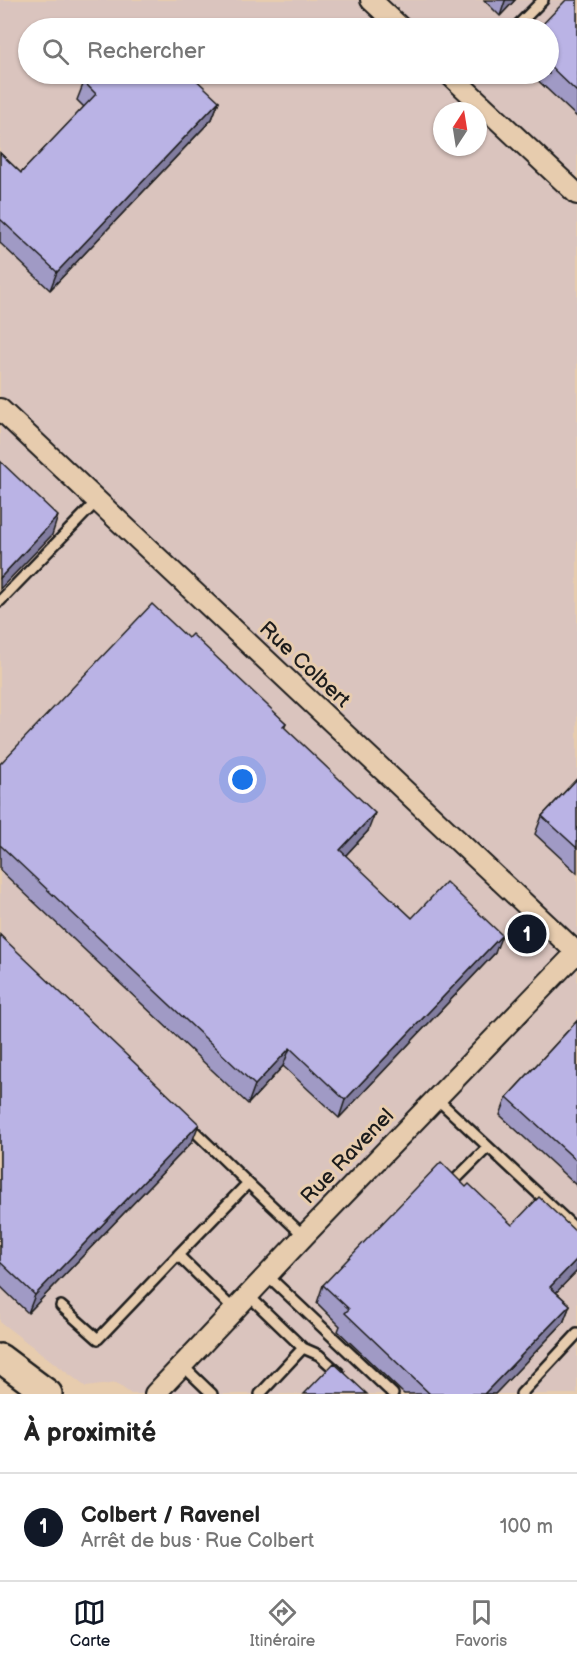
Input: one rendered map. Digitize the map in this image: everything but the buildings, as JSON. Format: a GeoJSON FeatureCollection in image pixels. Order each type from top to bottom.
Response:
{"type":"FeatureCollection","features":[{"type":"Feature","properties":{"kind":"main road"},"geometry":{"type":"LineString","coordinates":[[0,1358],[48,1394]]}},
{"type":"Feature","properties":{"kind":"street"},"geometry":{"type":"LineString","coordinates":[[371,0],[390,18]]}},
{"type":"Feature","properties":{"kind":"street"},"geometry":{"type":"LineString","coordinates":[[467,84],[577,194]]}},
{"type":"Feature","properties":{"kind":"street","name":"Rue Colbert"},"geometry":{"type":"LineString","coordinates":[[0,409],[577,953]]}},
{"type":"Feature","properties":{"kind":"street","name":"Rue Ravenel"},"geometry":{"type":"LineString","coordinates":[[155,1394],[577,953]]}},
{"type":"Feature","properties":{"kind":"lane"},"geometry":{"type":"LineString","coordinates":[[525,18],[543,0]]}},
{"type":"Feature","properties":{"kind":"lane"},"geometry":{"type":"LineString","coordinates":[[0,601],[97,501]]}},
{"type":"Feature","properties":{"kind":"lane"},"geometry":{"type":"LineString","coordinates":[[436,1098],[577,1230]]}},
{"type":"Feature","properties":{"kind":"lane"},"geometry":{"type":"LineString","coordinates":[[183,1120],[304,1236]]}},
{"type":"Feature","properties":{"kind":"lane"},"geometry":{"type":"LineString","coordinates":[[454,1181],[488,1147]]}},
{"type":"Feature","properties":{"kind":"lane"},"geometry":{"type":"LineString","coordinates":[[61,1306],[98,1339],[248,1183]]}},
{"type":"Feature","properties":{"kind":"lane"},"geometry":{"type":"LineString","coordinates":[[178,1255],[234,1310]]}},
{"type":"Feature","properties":{"kind":"lane"},"geometry":{"type":"LineString","coordinates":[[267,1275],[393,1394]]}},
{"type":"Feature","properties":{"kind":"lane"},"geometry":{"type":"LineString","coordinates":[[248,1295],[303,1348],[319,1355],[344,1378]]}},
{"type":"Feature","properties":{"kind":"lane"},"geometry":{"type":"LineString","coordinates":[[521,1394],[577,1334]]}},
{"type":"Feature","properties":{"kind":"lane"},"geometry":{"type":"LineString","coordinates":[[260,1394],[303,1348]]}},
{"type":"Feature","properties":{"kind":"lane"},"geometry":{"type":"LineString","coordinates":[[182,1365],[212,1394]]}},
{"type":"Feature","properties":{"kind":"shaded area"},"geometry":{"type":"Polygon","coordinates":[[[0,0],[577,0],[577,1394],[131,1394],[116,1383],[86,1387],[0,1322],[0,0]]]}},
{"type":"Feature","properties":{"kind":"place","name":"Colbert / Ravenel"},"geometry":{"type":"Point","coordinates":[527,934]}}]}
